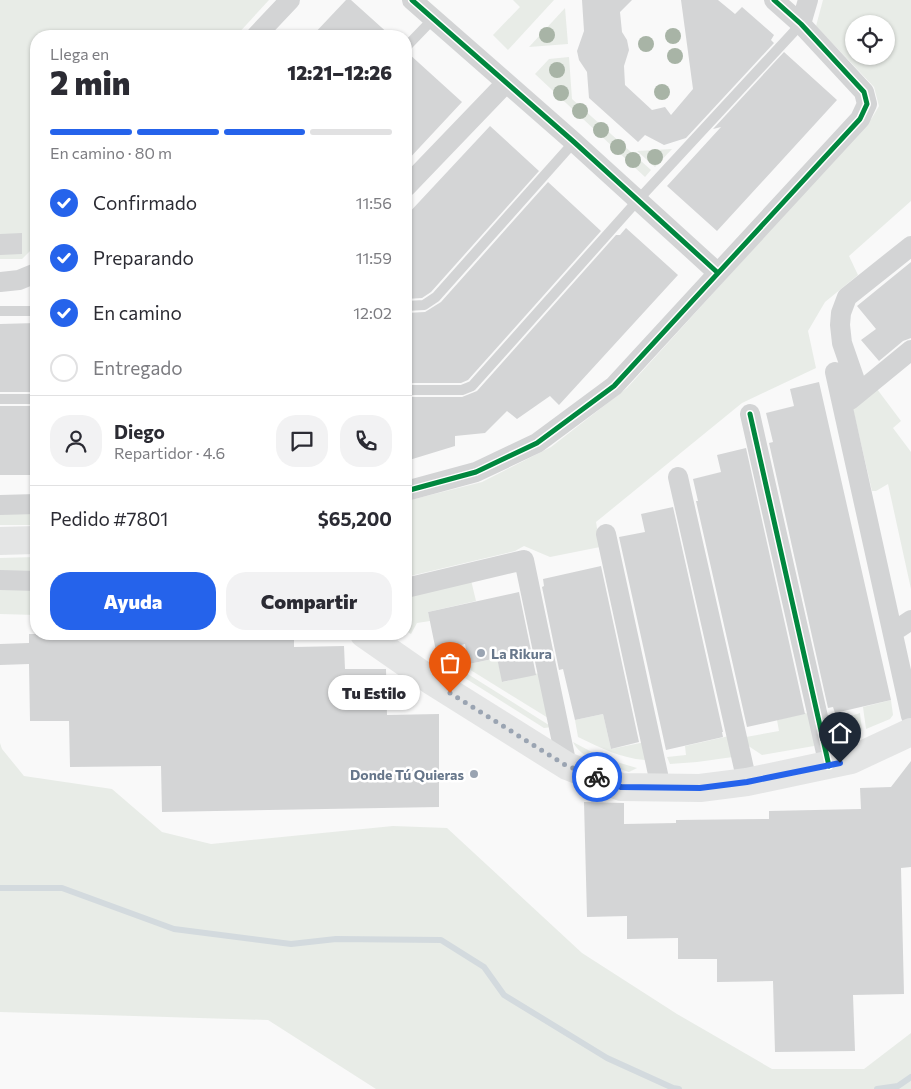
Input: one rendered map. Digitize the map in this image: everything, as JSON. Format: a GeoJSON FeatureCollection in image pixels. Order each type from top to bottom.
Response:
{"type":"FeatureCollection","features":[{"type":"Feature","properties":{"kind":"main road"},"geometry":{"type":"LineString","coordinates":[[0,541],[30,540]]}},
{"type":"Feature","properties":{"kind":"main road"},"geometry":{"type":"LineString","coordinates":[[373,640],[433,682],[567,766],[621,787],[700,788],[747,782],[851,760],[911,732]]}},
{"type":"Feature","properties":{"kind":"street"},"geometry":{"type":"LineString","coordinates":[[262,30],[290,0]]}},
{"type":"Feature","properties":{"kind":"street"},"geometry":{"type":"LineString","coordinates":[[412,0],[574,142],[718,274]]}},
{"type":"Feature","properties":{"kind":"street"},"geometry":{"type":"LineString","coordinates":[[412,490],[476,472],[537,444],[614,386],[860,119],[867,104],[864,92],[801,24],[774,0]]}},
{"type":"Feature","properties":{"kind":"street"},"geometry":{"type":"LineString","coordinates":[[801,24],[808,0]]}},
{"type":"Feature","properties":{"kind":"street"},"geometry":{"type":"LineString","coordinates":[[412,181],[506,83]]}},
{"type":"Feature","properties":{"kind":"street"},"geometry":{"type":"LineString","coordinates":[[860,392],[842,343],[841,312],[847,297],[911,246]]}},
{"type":"Feature","properties":{"kind":"street"},"geometry":{"type":"LineString","coordinates":[[0,282],[18,280],[30,275]]}},
{"type":"Feature","properties":{"kind":"street"},"geometry":{"type":"LineString","coordinates":[[842,406],[911,350]]}},
{"type":"Feature","properties":{"kind":"street"},"geometry":{"type":"LineString","coordinates":[[835,372],[911,716]]}},
{"type":"Feature","properties":{"kind":"street"},"geometry":{"type":"LineString","coordinates":[[750,414],[829,766]]}},
{"type":"Feature","properties":{"kind":"street"},"geometry":{"type":"LineString","coordinates":[[678,476],[747,782]]}},
{"type":"Feature","properties":{"kind":"street"},"geometry":{"type":"LineString","coordinates":[[0,504],[30,504]]}},
{"type":"Feature","properties":{"kind":"street"},"geometry":{"type":"LineString","coordinates":[[606,534],[660,788]]}},
{"type":"Feature","properties":{"kind":"street"},"geometry":{"type":"LineString","coordinates":[[412,587],[524,560],[567,766]]}},
{"type":"Feature","properties":{"kind":"street"},"geometry":{"type":"LineString","coordinates":[[0,580],[30,581]]}},
{"type":"Feature","properties":{"kind":"street"},"geometry":{"type":"LineString","coordinates":[[893,632],[911,620]]}},
{"type":"Feature","properties":{"kind":"lane"},"geometry":{"type":"LineString","coordinates":[[412,41],[433,18]]}},
{"type":"Feature","properties":{"kind":"lane"},"geometry":{"type":"LineString","coordinates":[[412,390],[462,390],[472,386],[638,200],[801,24]]}},
{"type":"Feature","properties":{"kind":"lane"},"geometry":{"type":"LineString","coordinates":[[412,306],[424,305],[436,297],[574,142]]}},
{"type":"Feature","properties":{"kind":"lane"},"geometry":{"type":"LineString","coordinates":[[0,311],[30,311]]}},
{"type":"Feature","properties":{"kind":"lane"},"geometry":{"type":"LineString","coordinates":[[0,399],[30,399]]}},
{"type":"Feature","properties":{"kind":"shaded area"},"geometry":{"type":"Polygon","coordinates":[[[0,0],[269,0],[242,30],[30,30],[30,251],[22,259],[0,259],[0,0]]]}},
{"type":"Feature","properties":{"kind":"shaded area"},"geometry":{"type":"Polygon","coordinates":[[[513,0],[554,0],[508,50],[493,35],[520,7],[513,0]]]}},
{"type":"Feature","properties":{"kind":"shaded area"},"geometry":{"type":"Polygon","coordinates":[[[823,0],[911,0],[911,201],[849,256],[858,275],[825,302],[808,331],[816,368],[742,403],[596,522],[600,547],[550,557],[524,546],[515,551],[412,576],[412,500],[482,482],[551,447],[627,388],[872,118],[879,106],[874,87],[853,65],[895,65],[895,15],[845,15],[845,56],[816,26],[823,0]]]}},
{"type":"Feature","properties":{"kind":"shaded area"},"geometry":{"type":"Polygon","coordinates":[[[565,8],[568,44],[529,47],[565,8]]]}},
{"type":"Feature","properties":{"kind":"shaded area"},"geometry":{"type":"Polygon","coordinates":[[[569,57],[572,99],[651,170],[645,177],[535,74],[549,59],[569,57]]]}},
{"type":"Feature","properties":{"kind":"shaded area"},"geometry":{"type":"Polygon","coordinates":[[[672,149],[655,167],[637,151],[672,149]]]}},
{"type":"Feature","properties":{"kind":"shaded area"},"geometry":{"type":"Polygon","coordinates":[[[877,389],[901,421],[893,428],[911,452],[911,589],[888,484],[876,491],[872,491],[853,409],[877,389]]]}},
{"type":"Feature","properties":{"kind":"shaded area"},"geometry":{"type":"Polygon","coordinates":[[[0,513],[30,513],[30,525],[0,525],[0,513]]]}},
{"type":"Feature","properties":{"kind":"shaded area"},"geometry":{"type":"Polygon","coordinates":[[[30,557],[30,615],[0,614],[0,558],[30,557]]]}},
{"type":"Feature","properties":{"kind":"shaded area"},"geometry":{"type":"Polygon","coordinates":[[[470,576],[476,601],[428,612],[430,621],[417,623],[412,632],[412,590],[470,576]]]}},
{"type":"Feature","properties":{"kind":"shaded area"},"geometry":{"type":"Polygon","coordinates":[[[468,658],[469,664],[497,658],[503,682],[543,672],[553,721],[456,661],[468,658]]]}},
{"type":"Feature","properties":{"kind":"shaded area"},"geometry":{"type":"Polygon","coordinates":[[[447,661],[552,727],[544,728],[441,663],[447,661]]]}},
{"type":"Feature","properties":{"kind":"shaded area"},"geometry":{"type":"Polygon","coordinates":[[[891,700],[893,715],[890,719],[866,729],[863,707],[891,700]]]}},
{"type":"Feature","properties":{"kind":"shaded area"},"geometry":{"type":"Polygon","coordinates":[[[806,713],[810,716],[815,741],[814,746],[762,755],[747,745],[746,737],[779,731],[777,720],[806,713]]]}},
{"type":"Feature","properties":{"kind":"shaded area"},"geometry":{"type":"Polygon","coordinates":[[[860,713],[862,731],[839,741],[832,737],[829,723],[860,713]]]}},
{"type":"Feature","properties":{"kind":"shaded area"},"geometry":{"type":"Polygon","coordinates":[[[603,714],[611,749],[645,742],[645,760],[619,755],[578,737],[575,720],[603,714]]]}},
{"type":"Feature","properties":{"kind":"shaded area"},"geometry":{"type":"Polygon","coordinates":[[[729,736],[733,757],[670,764],[667,757],[686,755],[685,746],[729,736]]]}},
{"type":"Feature","properties":{"kind":"shaded area"},"geometry":{"type":"Polygon","coordinates":[[[573,742],[603,758],[637,768],[629,772],[598,762],[583,753],[573,742]]]}},
{"type":"Feature","properties":{"kind":"shaded area"},"geometry":{"type":"Polygon","coordinates":[[[0,743],[2,749],[24,776],[112,789],[162,832],[211,844],[393,826],[447,828],[582,953],[677,1014],[772,1069],[864,1069],[911,1033],[911,1089],[376,1089],[268,1020],[0,1012],[0,743]]]}},
{"type":"Feature","properties":{"kind":"building"},"geometry":{"type":"Polygon","coordinates":[[[346,0],[351,0],[384,30],[318,30],[346,0]]]}},
{"type":"Feature","properties":{"kind":"building"},"geometry":{"type":"Polygon","coordinates":[[[582,0],[632,0],[620,12],[622,32],[627,40],[629,50],[624,66],[625,85],[652,110],[665,107],[671,115],[693,89],[681,0],[718,0],[735,14],[742,7],[774,35],[771,40],[774,43],[686,138],[664,145],[645,135],[638,142],[589,98],[587,72],[579,60],[577,51],[584,31],[582,0]]]}},
{"type":"Feature","properties":{"kind":"building"},"geometry":{"type":"Polygon","coordinates":[[[784,52],[837,100],[717,231],[667,186],[721,127],[713,129],[784,52]]]}},
{"type":"Feature","properties":{"kind":"building"},"geometry":{"type":"Polygon","coordinates":[[[412,57],[462,102],[412,156],[412,57]]]}},
{"type":"Feature","properties":{"kind":"building"},"geometry":{"type":"Polygon","coordinates":[[[490,126],[539,171],[431,292],[422,298],[412,299],[412,210],[490,126]]]}},
{"type":"Feature","properties":{"kind":"building"},"geometry":{"type":"Polygon","coordinates":[[[548,182],[601,231],[468,380],[461,383],[412,383],[412,313],[425,312],[441,302],[548,182]]]}},
{"type":"Feature","properties":{"kind":"building"},"geometry":{"type":"Polygon","coordinates":[[[626,228],[678,275],[559,405],[550,396],[517,419],[507,411],[485,433],[455,436],[455,446],[412,459],[412,397],[462,397],[477,391],[616,235],[620,235],[626,228]]]}},
{"type":"Feature","properties":{"kind":"building"},"geometry":{"type":"Polygon","coordinates":[[[22,233],[22,254],[0,255],[0,234],[22,233]]]}},
{"type":"Feature","properties":{"kind":"building"},"geometry":{"type":"Polygon","coordinates":[[[911,262],[911,338],[903,341],[879,361],[861,340],[876,329],[857,306],[911,262]]]}},
{"type":"Feature","properties":{"kind":"building"},"geometry":{"type":"Polygon","coordinates":[[[30,323],[30,392],[0,392],[0,324],[30,323]]]}},
{"type":"Feature","properties":{"kind":"building"},"geometry":{"type":"Polygon","coordinates":[[[819,382],[891,700],[835,713],[833,707],[828,708],[769,443],[773,442],[766,413],[794,406],[790,389],[819,382]]]}},
{"type":"Feature","properties":{"kind":"building"},"geometry":{"type":"Polygon","coordinates":[[[0,406],[30,406],[30,475],[0,475],[0,406]]]}},
{"type":"Feature","properties":{"kind":"building"},"geometry":{"type":"Polygon","coordinates":[[[746,448],[805,714],[747,727],[696,501],[698,501],[693,479],[721,472],[717,455],[746,448]]]}},
{"type":"Feature","properties":{"kind":"building"},"geometry":{"type":"Polygon","coordinates":[[[673,507],[723,737],[666,750],[619,537],[645,532],[641,514],[673,507]]]}},
{"type":"Feature","properties":{"kind":"building"},"geometry":{"type":"Polygon","coordinates":[[[601,566],[639,742],[611,749],[603,714],[575,720],[563,669],[559,670],[542,587],[544,586],[543,579],[601,566]]]}},
{"type":"Feature","properties":{"kind":"building"},"geometry":{"type":"Polygon","coordinates":[[[519,592],[536,675],[502,682],[497,658],[469,664],[465,644],[436,651],[428,612],[519,592]]]}},
{"type":"Feature","properties":{"kind":"building"},"geometry":{"type":"Polygon","coordinates":[[[30,634],[30,640],[294,640],[294,647],[344,646],[345,669],[386,669],[387,715],[439,714],[439,807],[162,812],[161,766],[70,767],[69,721],[30,721],[29,664],[0,665],[0,644],[29,643],[30,634]]]}},
{"type":"Feature","properties":{"kind":"building"},"geometry":{"type":"Polygon","coordinates":[[[911,761],[911,867],[901,868],[904,994],[853,995],[855,1051],[775,1052],[773,981],[717,982],[717,959],[678,959],[678,938],[627,939],[627,916],[587,917],[584,802],[624,803],[624,824],[676,823],[676,820],[769,819],[769,811],[861,809],[860,788],[891,787],[911,761]]]}},
{"type":"Feature","properties":{"kind":"waterway"},"geometry":{"type":"LineString","coordinates":[[0,888],[62,888],[174,929],[291,944],[336,939],[441,940],[484,967],[504,995],[607,1058],[679,1089]]}},
{"type":"Feature","properties":{"kind":"waterway"},"geometry":{"type":"LineString","coordinates":[[877,1089],[898,1086],[911,1077]]}},
{"type":"Feature","properties":{"kind":"cycle path"},"geometry":{"type":"LineString","coordinates":[[412,0],[574,142],[718,273]]}},
{"type":"Feature","properties":{"kind":"cycle path"},"geometry":{"type":"LineString","coordinates":[[412,489],[476,472],[537,443],[614,386],[860,119],[867,104],[864,92],[801,24],[774,0]]}},
{"type":"Feature","properties":{"kind":"cycle path"},"geometry":{"type":"LineString","coordinates":[[750,414],[829,766]]}},
{"type":"Feature","properties":{"kind":"way so far"},"geometry":{"type":"LineString","coordinates":[[450,693],[567,766],[597,777]]}},
{"type":"Feature","properties":{"kind":"place","name":"La Rikura"},"geometry":{"type":"Point","coordinates":[481,653]}},
{"type":"Feature","properties":{"kind":"place","name":"Tu Estilo"},"geometry":{"type":"Point","coordinates":[450,693]}},
{"type":"Feature","properties":{"kind":"place","name":"Donde Tú Quieras"},"geometry":{"type":"Point","coordinates":[474,774]}},
{"type":"Feature","properties":{"kind":"route"},"geometry":{"type":"LineString","coordinates":[[597,777],[621,787],[700,788],[747,782],[840,763]]}}]}
